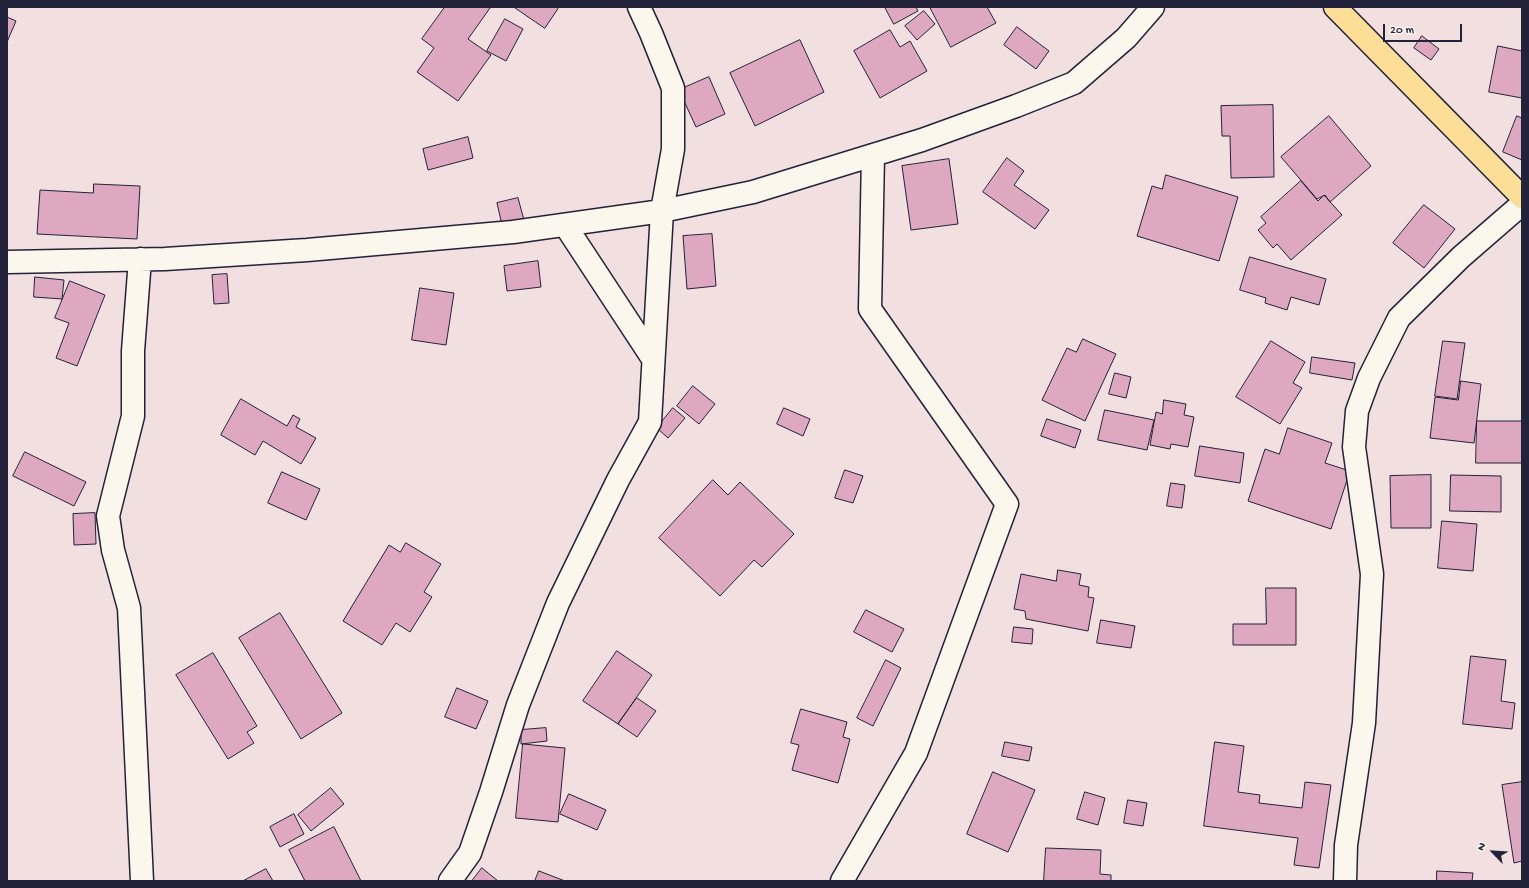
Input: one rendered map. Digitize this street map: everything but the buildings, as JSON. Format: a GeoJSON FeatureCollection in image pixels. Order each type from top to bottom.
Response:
{"type":"FeatureCollection","features":[{"type":"Feature","properties":{"kind":"main road"},"geometry":{"type":"LineString","coordinates":[[1335,7],[1522,197]]}},
{"type":"Feature","properties":{"kind":"street"},"geometry":{"type":"LineString","coordinates":[[450,881],[470,853],[518,706],[558,602],[618,480],[650,422],[662,211],[673,149],[673,88],[639,7]]}},
{"type":"Feature","properties":{"kind":"street"},"geometry":{"type":"LineString","coordinates":[[7,262],[140,259],[315,249],[513,232],[662,211],[753,192],[922,140],[1016,106],[1074,82],[1126,38],[1153,7]]}},
{"type":"Feature","properties":{"kind":"street"},"geometry":{"type":"LineString","coordinates":[[842,881],[916,753],[1007,504],[870,309],[873,155]]}},
{"type":"Feature","properties":{"kind":"street"},"geometry":{"type":"LineString","coordinates":[[1345,881],[1346,845],[1364,723],[1372,574],[1354,447],[1357,411],[1369,378],[1399,318],[1461,257],[1522,204]]}},
{"type":"Feature","properties":{"kind":"street"},"geometry":{"type":"LineString","coordinates":[[565,225],[653,359]]}},
{"type":"Feature","properties":{"kind":"street"},"geometry":{"type":"LineString","coordinates":[[140,259],[133,351],[133,416],[108,516],[113,550],[128,608],[142,881]]}}]}
